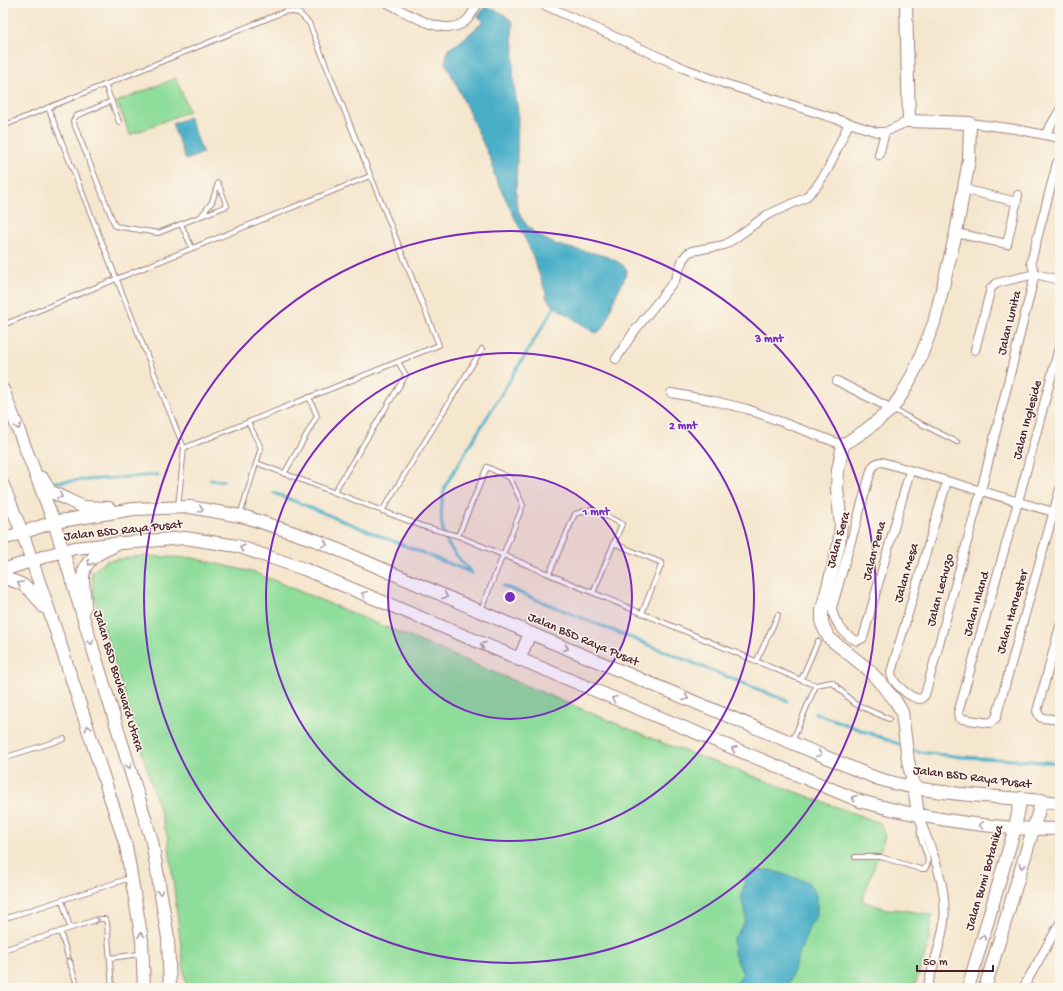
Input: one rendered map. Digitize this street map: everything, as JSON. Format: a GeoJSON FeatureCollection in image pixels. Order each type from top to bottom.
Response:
{"type":"FeatureCollection","features":[{"type":"Feature","properties":{"kind":"main road"},"geometry":{"type":"LineString","coordinates":[[906,3],[909,121],[970,123],[969,160],[956,233],[934,323],[916,368],[904,391],[892,409],[866,430],[843,445],[838,470],[837,489],[841,525],[840,537],[822,610],[822,624],[829,638],[869,670],[895,700],[902,712],[908,761],[914,786],[918,814]]}},
{"type":"Feature","properties":{"kind":"main road","name":"Jalan BSD Boulevard Utara"},"geometry":{"type":"LineString","coordinates":[[3,390],[54,522],[152,841],[168,938],[170,988]]}},
{"type":"Feature","properties":{"kind":"main road"},"geometry":{"type":"LineString","coordinates":[[28,456],[50,491],[84,507],[134,509]]}},
{"type":"Feature","properties":{"kind":"main road"},"geometry":{"type":"LineString","coordinates":[[3,485],[22,532],[51,616],[126,846],[142,940],[144,988]]}},
{"type":"Feature","properties":{"kind":"main road","name":"Jalan BSD Raya Pusat"},"geometry":{"type":"LineString","coordinates":[[3,539],[54,522],[134,509],[190,507],[240,516],[318,541],[530,633],[876,778],[888,782],[958,793],[1042,800],[1060,803]]}},
{"type":"Feature","properties":{"kind":"main road","name":"Jalan BSD Raya Pusat"},"geometry":{"type":"LineString","coordinates":[[3,570],[63,551],[122,543],[185,538],[237,546],[304,569],[519,660],[860,800],[885,808],[958,821],[1015,828],[1060,829]]}},
{"type":"Feature","properties":{"kind":"main road"},"geometry":{"type":"LineString","coordinates":[[85,624],[83,576],[87,565],[92,558],[100,552],[122,543]]}},
{"type":"Feature","properties":{"kind":"main road"},"geometry":{"type":"LineString","coordinates":[[3,578],[22,584],[33,593],[51,616]]}},
{"type":"Feature","properties":{"kind":"main road"},"geometry":{"type":"LineString","coordinates":[[519,660],[530,633]]}},
{"type":"Feature","properties":{"kind":"main road","name":"Jalan Bumi Botanika"},"geometry":{"type":"LineString","coordinates":[[968,988],[1015,828],[1021,798]]}},
{"type":"Feature","properties":{"kind":"main road"},"geometry":{"type":"LineString","coordinates":[[985,988],[1042,800]]}},
{"type":"Feature","properties":{"kind":"street"},"geometry":{"type":"LineString","coordinates":[[387,3],[436,26],[448,28],[459,25],[467,20],[478,3]]}},
{"type":"Feature","properties":{"kind":"street"},"geometry":{"type":"LineString","coordinates":[[540,3],[686,69],[726,84],[877,132],[886,132],[909,121]]}},
{"type":"Feature","properties":{"kind":"street"},"geometry":{"type":"LineString","coordinates":[[1045,135],[1060,110]]}},
{"type":"Feature","properties":{"kind":"street"},"geometry":{"type":"LineString","coordinates":[[616,359],[633,334],[675,280],[683,259],[688,253],[724,245],[767,215],[805,198],[816,187],[827,171],[849,123]]}},
{"type":"Feature","properties":{"kind":"street"},"geometry":{"type":"LineString","coordinates":[[970,123],[1015,129],[1060,138]]}},
{"type":"Feature","properties":{"kind":"street"},"geometry":{"type":"LineString","coordinates":[[879,155],[886,132]]}},
{"type":"Feature","properties":{"kind":"street","name":"Jalan Lunita"},"geometry":{"type":"LineString","coordinates":[[981,491],[1035,274],[1031,262],[1057,163]]}},
{"type":"Feature","properties":{"kind":"street"},"geometry":{"type":"LineString","coordinates":[[956,233],[1007,244],[1017,199],[963,189]]}},
{"type":"Feature","properties":{"kind":"street"},"geometry":{"type":"LineString","coordinates":[[975,350],[992,288],[997,283],[1035,274],[1060,280]]}},
{"type":"Feature","properties":{"kind":"street","name":"Jalan Ingleside"},"geometry":{"type":"LineString","coordinates":[[1018,502],[1060,344]]}},
{"type":"Feature","properties":{"kind":"street"},"geometry":{"type":"LineString","coordinates":[[837,381],[892,409]]}},
{"type":"Feature","properties":{"kind":"street"},"geometry":{"type":"LineString","coordinates":[[671,393],[710,400],[747,410],[843,445]]}},
{"type":"Feature","properties":{"kind":"street","name":"Jalan Sera"},"geometry":{"type":"LineString","coordinates":[[863,638],[857,642],[838,625],[832,608],[873,465],[877,462],[882,462],[910,471]]}},
{"type":"Feature","properties":{"kind":"street"},"geometry":{"type":"LineString","coordinates":[[910,471],[1057,513]]}},
{"type":"Feature","properties":{"kind":"street","name":"Jalan Pena"},"geometry":{"type":"LineString","coordinates":[[863,638],[910,471]]}},
{"type":"Feature","properties":{"kind":"street","name":"Jalan Mesa"},"geometry":{"type":"LineString","coordinates":[[925,695],[921,700],[912,697],[895,682],[892,678],[891,672],[947,481]]}},
{"type":"Feature","properties":{"kind":"street","name":"Jalan Harvester"},"geometry":{"type":"LineString","coordinates":[[996,718],[1057,513],[1060,489]]}},
{"type":"Feature","properties":{"kind":"street","name":"Jalan Lechuzo"},"geometry":{"type":"LineString","coordinates":[[925,695],[981,491]]}},
{"type":"Feature","properties":{"kind":"street","name":"Jalan Inland"},"geometry":{"type":"LineString","coordinates":[[996,718],[990,723],[985,723],[959,718],[958,713],[1018,502]]}},
{"type":"Feature","properties":{"kind":"street"},"geometry":{"type":"LineString","coordinates":[[1060,626],[1036,711],[1040,717],[1060,720]]}},
{"type":"Feature","properties":{"kind":"street"},"geometry":{"type":"LineString","coordinates":[[918,814],[936,862],[941,881],[944,906],[942,935],[927,988]]}},
{"type":"Feature","properties":{"kind":"street"},"geometry":{"type":"LineString","coordinates":[[1023,988],[1060,923]]}},
{"type":"Feature","properties":{"kind":"street"},"geometry":{"type":"LineString","coordinates":[[1052,935],[1060,940]]}},
{"type":"Feature","properties":{"kind":"lane"},"geometry":{"type":"LineString","coordinates":[[3,126],[286,11],[299,14],[309,23],[440,345],[184,448]]}},
{"type":"Feature","properties":{"kind":"lane"},"geometry":{"type":"LineString","coordinates":[[105,84],[120,122]]}},
{"type":"Feature","properties":{"kind":"lane"},"geometry":{"type":"LineString","coordinates":[[112,101],[76,116],[73,122],[114,226],[158,233],[228,206],[218,183],[212,202],[201,216]]}},
{"type":"Feature","properties":{"kind":"lane"},"geometry":{"type":"LineString","coordinates":[[48,107],[184,448],[178,508]]}},
{"type":"Feature","properties":{"kind":"lane"},"geometry":{"type":"LineString","coordinates":[[3,325],[370,176]]}},
{"type":"Feature","properties":{"kind":"lane"},"geometry":{"type":"LineString","coordinates":[[181,224],[192,248]]}},
{"type":"Feature","properties":{"kind":"lane"},"geometry":{"type":"LineString","coordinates":[[382,510],[482,349]]}},
{"type":"Feature","properties":{"kind":"lane"},"geometry":{"type":"LineString","coordinates":[[334,492],[406,375],[398,362]]}},
{"type":"Feature","properties":{"kind":"lane"},"geometry":{"type":"LineString","coordinates":[[284,474],[317,416],[309,397]]}},
{"type":"Feature","properties":{"kind":"lane"},"geometry":{"type":"LineString","coordinates":[[892,409],[957,442]]}},
{"type":"Feature","properties":{"kind":"lane"},"geometry":{"type":"LineString","coordinates":[[240,516],[261,448],[248,422]]}},
{"type":"Feature","properties":{"kind":"lane"},"geometry":{"type":"LineString","coordinates":[[256,463],[436,530],[458,536],[801,680],[816,685],[832,682],[855,704],[889,719]]}},
{"type":"Feature","properties":{"kind":"lane"},"geometry":{"type":"LineString","coordinates":[[458,536],[487,467],[510,478],[523,505],[480,611]]}},
{"type":"Feature","properties":{"kind":"lane"},"geometry":{"type":"LineString","coordinates":[[549,574],[575,514],[592,509],[622,524],[593,593]]}},
{"type":"Feature","properties":{"kind":"lane"},"geometry":{"type":"LineString","coordinates":[[613,543],[662,564],[642,613]]}},
{"type":"Feature","properties":{"kind":"lane"},"geometry":{"type":"LineString","coordinates":[[756,662],[778,615]]}},
{"type":"Feature","properties":{"kind":"lane"},"geometry":{"type":"LineString","coordinates":[[801,680],[818,641]]}},
{"type":"Feature","properties":{"kind":"lane"},"geometry":{"type":"LineString","coordinates":[[792,743],[816,685]]}},
{"type":"Feature","properties":{"kind":"lane"},"geometry":{"type":"LineString","coordinates":[[3,758],[64,738]]}},
{"type":"Feature","properties":{"kind":"lane"},"geometry":{"type":"LineString","coordinates":[[855,857],[881,857],[920,869],[926,869],[928,860],[919,834],[922,827]]}},
{"type":"Feature","properties":{"kind":"lane"},"geometry":{"type":"LineString","coordinates":[[3,919],[132,878]]}},
{"type":"Feature","properties":{"kind":"lane"},"geometry":{"type":"LineString","coordinates":[[62,900],[70,928]]}},
{"type":"Feature","properties":{"kind":"lane"},"geometry":{"type":"LineString","coordinates":[[3,950],[99,919],[105,919],[107,922],[112,988]]}},
{"type":"Feature","properties":{"kind":"lane"},"geometry":{"type":"LineString","coordinates":[[60,931],[78,988]]}},
{"type":"Feature","properties":{"kind":"lane"},"geometry":{"type":"LineString","coordinates":[[110,958],[143,954]]}},
{"type":"Feature","properties":{"kind":"green space"},"geometry":{"type":"Polygon","coordinates":[[[176,78],[189,111],[130,135],[117,102],[176,78]]]}},
{"type":"Feature","properties":{"kind":"green space"},"geometry":{"type":"Polygon","coordinates":[[[141,556],[193,558],[256,573],[663,743],[880,823],[885,836],[862,901],[887,909],[932,915],[929,942],[914,988],[186,988],[168,838],[93,592],[92,572],[106,561],[141,556]]]}},
{"type":"Feature","properties":{"kind":"water"},"geometry":{"type":"Polygon","coordinates":[[[486,5],[503,14],[513,23],[513,77],[518,112],[516,201],[523,220],[536,234],[545,239],[573,249],[607,257],[620,263],[627,270],[615,297],[605,326],[597,333],[552,305],[546,297],[546,293],[530,249],[494,175],[493,165],[445,62],[450,48],[460,42],[483,22],[483,20],[478,17],[486,5]]]}},
{"type":"Feature","properties":{"kind":"water"},"geometry":{"type":"Polygon","coordinates":[[[189,117],[203,153],[186,160],[172,124],[189,117]]]}},
{"type":"Feature","properties":{"kind":"water"},"geometry":{"type":"Polygon","coordinates":[[[770,870],[808,882],[817,895],[817,915],[809,927],[787,988],[740,988],[737,982],[743,974],[734,954],[733,940],[745,921],[746,914],[741,898],[746,876],[753,871],[770,870]]]}},
{"type":"Feature","properties":{"kind":"waterway"},"geometry":{"type":"LineString","coordinates":[[472,573],[453,551],[445,537],[441,515],[445,486],[557,303]]}},
{"type":"Feature","properties":{"kind":"waterway"},"geometry":{"type":"LineString","coordinates":[[55,482],[158,475]]}},
{"type":"Feature","properties":{"kind":"waterway"},"geometry":{"type":"LineString","coordinates":[[211,480],[224,481]]}},
{"type":"Feature","properties":{"kind":"waterway"},"geometry":{"type":"LineString","coordinates":[[274,493],[470,572]]}},
{"type":"Feature","properties":{"kind":"waterway"},"geometry":{"type":"LineString","coordinates":[[503,586],[787,701]]}},
{"type":"Feature","properties":{"kind":"waterway"},"geometry":{"type":"LineString","coordinates":[[815,713],[904,746]]}},
{"type":"Feature","properties":{"kind":"waterway"},"geometry":{"type":"LineString","coordinates":[[909,748],[918,752],[964,757],[1060,763]]}}]}
